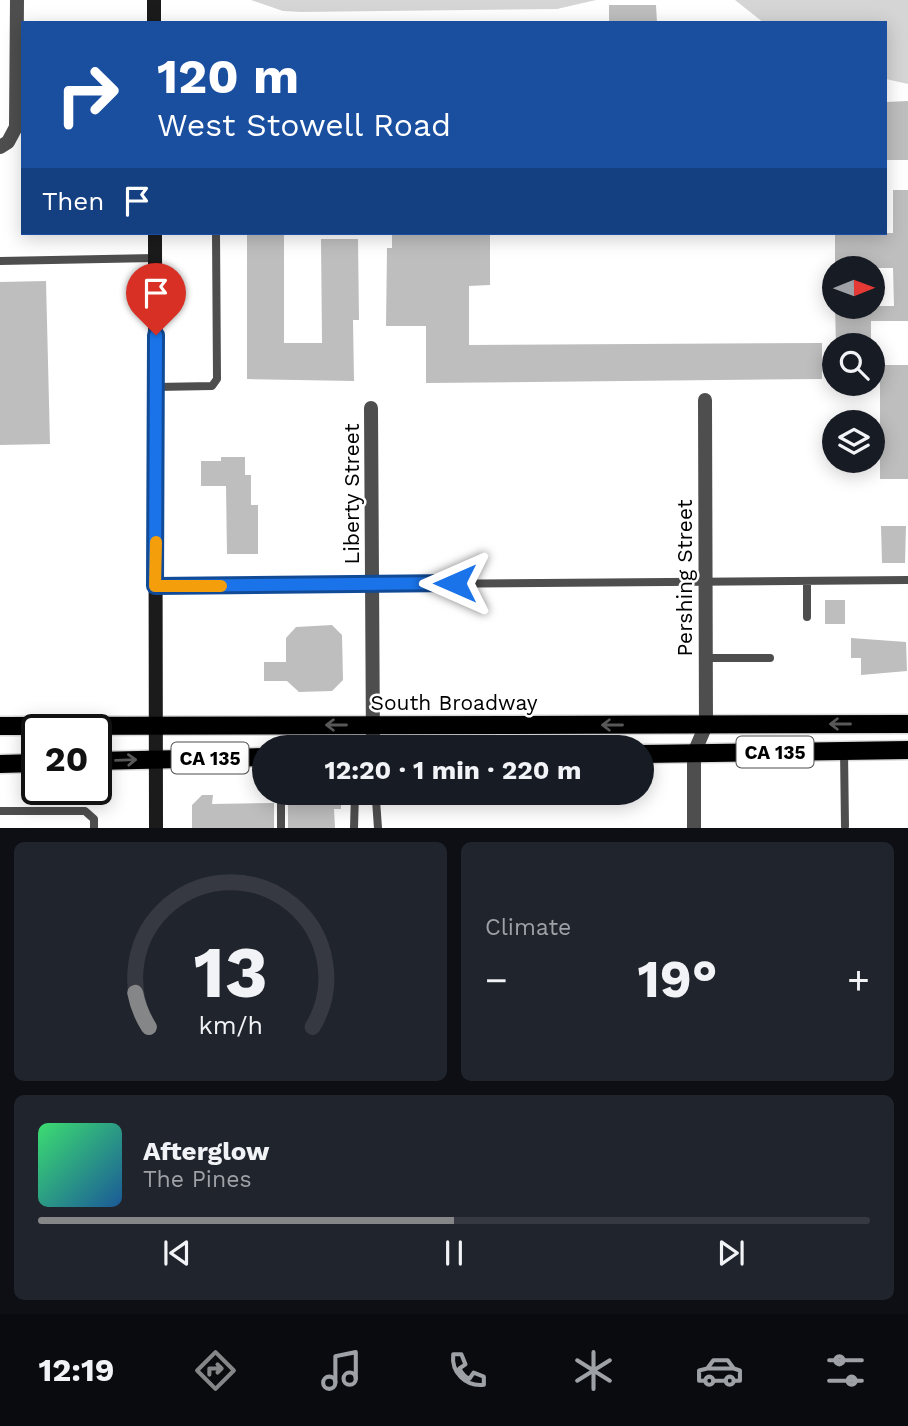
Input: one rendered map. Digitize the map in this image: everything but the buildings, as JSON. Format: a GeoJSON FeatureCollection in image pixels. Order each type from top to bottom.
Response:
{"type":"FeatureCollection","features":[{"type":"Feature","properties":{"kind":"main road"},"geometry":{"type":"LineString","coordinates":[[154,0],[154,21]]}},
{"type":"Feature","properties":{"kind":"main road"},"geometry":{"type":"LineString","coordinates":[[155,235],[156,828]]}},
{"type":"Feature","properties":{"kind":"main road","name":"South Broadway"},"geometry":{"type":"LineString","coordinates":[[0,726],[908,724]]}},
{"type":"Feature","properties":{"kind":"main road","name":"CA 135"},"geometry":{"type":"LineString","coordinates":[[654,754],[908,750]]}},
{"type":"Feature","properties":{"kind":"main road","name":"CA 135"},"geometry":{"type":"LineString","coordinates":[[112,760],[252,757]]}},
{"type":"Feature","properties":{"kind":"main road"},"geometry":{"type":"LineString","coordinates":[[0,764],[21,763]]}},
{"type":"Feature","properties":{"kind":"street"},"geometry":{"type":"LineString","coordinates":[[0,147],[8,142],[16,127],[16,0]]}},
{"type":"Feature","properties":{"kind":"street","name":"Pershing Street"},"geometry":{"type":"LineString","coordinates":[[694,753],[706,725],[705,400]]}},
{"type":"Feature","properties":{"kind":"street","name":"Liberty Street"},"geometry":{"type":"LineString","coordinates":[[371,408],[373,735]]}},
{"type":"Feature","properties":{"kind":"street"},"geometry":{"type":"LineString","coordinates":[[694,753],[694,828]]}},
{"type":"Feature","properties":{"kind":"lane"},"geometry":{"type":"LineString","coordinates":[[156,387],[212,386],[217,379],[216,235]]}},
{"type":"Feature","properties":{"kind":"lane"},"geometry":{"type":"LineString","coordinates":[[0,261],[155,258]]}},
{"type":"Feature","properties":{"kind":"lane"},"geometry":{"type":"LineString","coordinates":[[155,586],[908,580]]}},
{"type":"Feature","properties":{"kind":"lane"},"geometry":{"type":"LineString","coordinates":[[807,581],[807,617]]}},
{"type":"Feature","properties":{"kind":"lane"},"geometry":{"type":"LineString","coordinates":[[705,658],[770,658]]}},
{"type":"Feature","properties":{"kind":"lane"},"geometry":{"type":"LineString","coordinates":[[845,751],[845,826]]}},
{"type":"Feature","properties":{"kind":"lane"},"geometry":{"type":"LineString","coordinates":[[281,805],[281,828]]}},
{"type":"Feature","properties":{"kind":"lane"},"geometry":{"type":"LineString","coordinates":[[354,828],[355,805]]}},
{"type":"Feature","properties":{"kind":"lane"},"geometry":{"type":"LineString","coordinates":[[376,805],[378,828]]}},
{"type":"Feature","properties":{"kind":"lane"},"geometry":{"type":"LineString","coordinates":[[0,811],[85,811],[94,819],[94,828]]}},
{"type":"Feature","properties":{"kind":"shaded area"},"geometry":{"type":"Polygon","coordinates":[[[251,0],[596,0],[557,9],[301,12],[283,11],[251,0]]]}},
{"type":"Feature","properties":{"kind":"shaded area"},"geometry":{"type":"Polygon","coordinates":[[[735,0],[908,0],[908,84],[887,79],[887,21],[761,21],[735,0]]]}},
{"type":"Feature","properties":{"kind":"slow traffic"},"geometry":{"type":"LineString","coordinates":[[156,542],[155,586],[221,586]]}},
{"type":"Feature","properties":{"kind":"route"},"geometry":{"type":"LineString","coordinates":[[156,335],[155,586],[455,583]]}}]}
